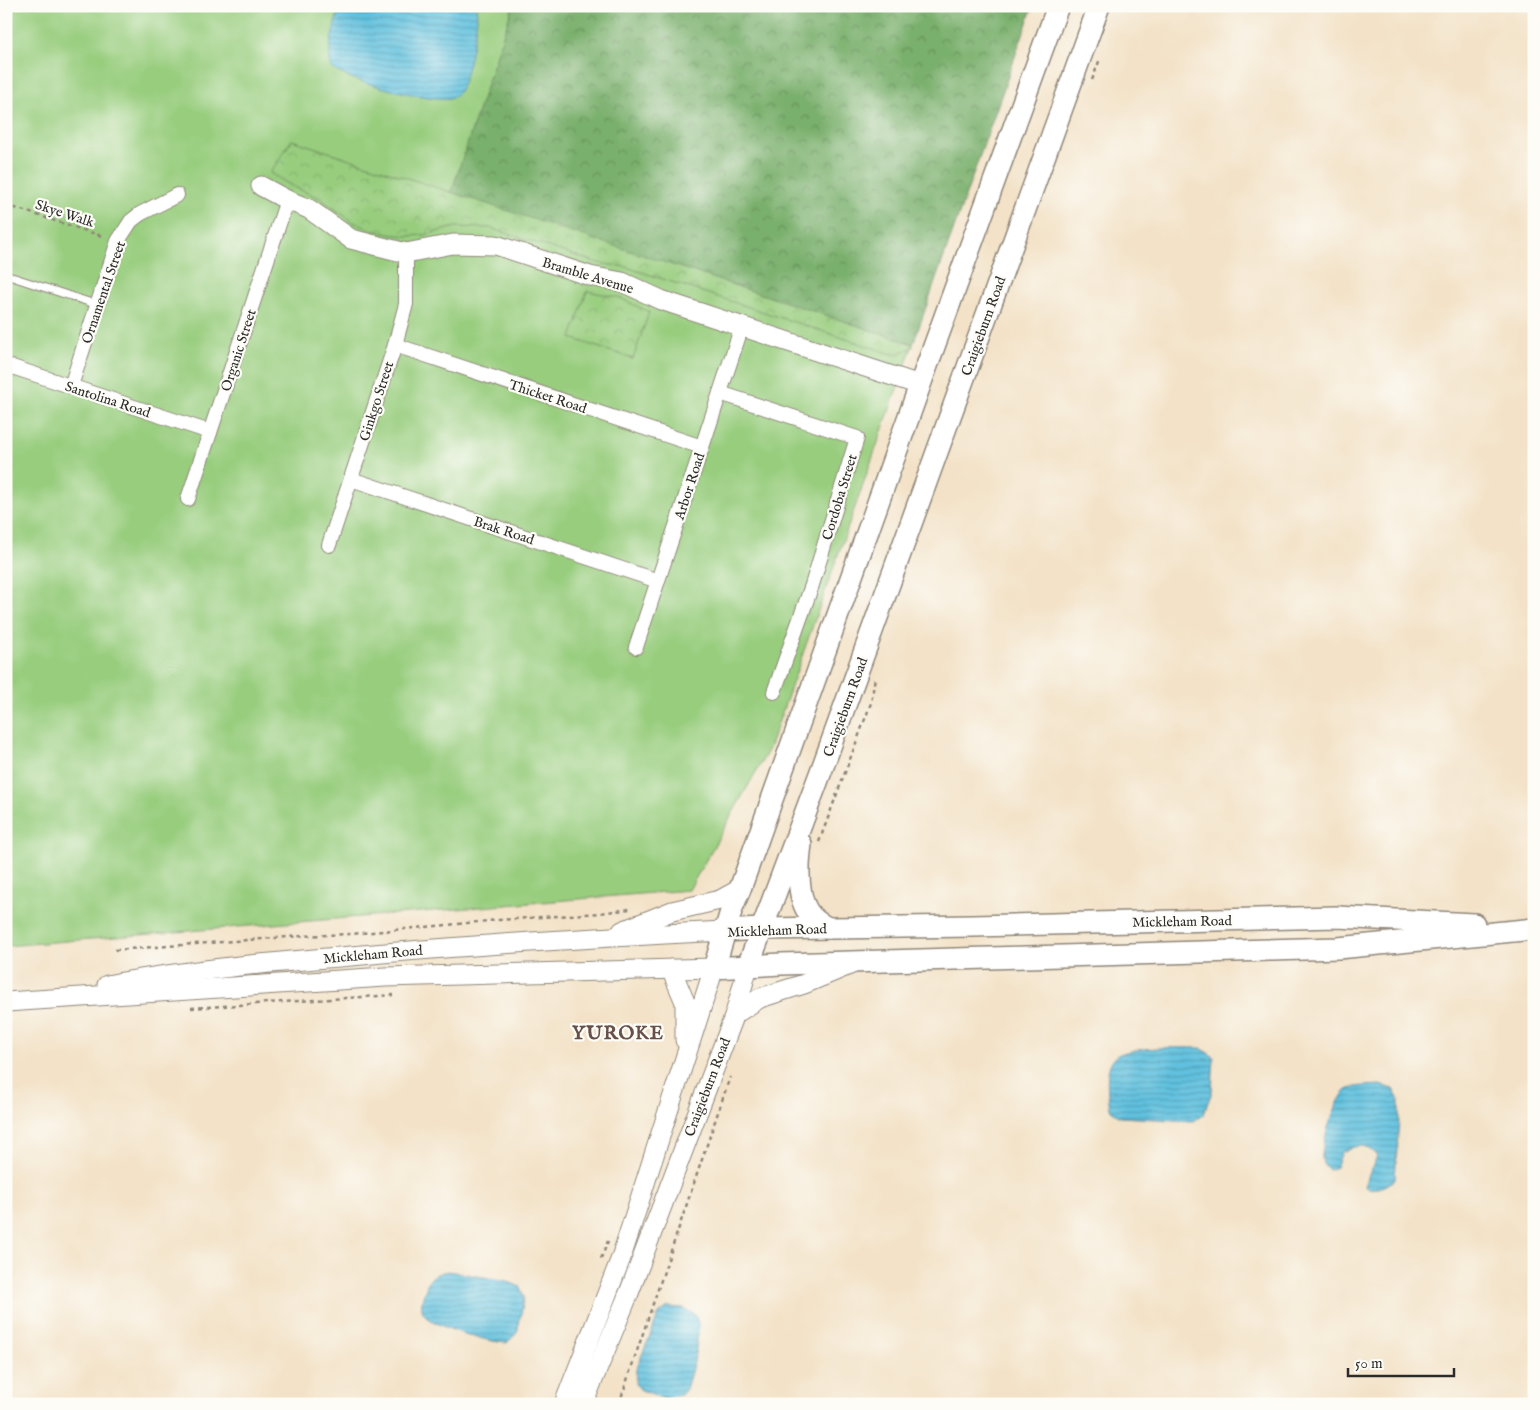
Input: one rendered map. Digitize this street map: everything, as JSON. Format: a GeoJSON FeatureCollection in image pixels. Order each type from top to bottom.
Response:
{"type":"FeatureCollection","features":[{"type":"Feature","properties":{"kind":"main road","name":"Craigieburn Road"},"geometry":{"type":"LineString","coordinates":[[714,968],[732,908],[1058,6]]}},
{"type":"Feature","properties":{"kind":"main road","name":"Craigieburn Road"},"geometry":{"type":"LineString","coordinates":[[748,966],[1099,6]]}},
{"type":"Feature","properties":{"kind":"main road"},"geometry":{"type":"LineString","coordinates":[[805,814],[799,860],[798,876],[800,889],[810,915],[828,928]]}},
{"type":"Feature","properties":{"kind":"main road","name":"Mickleham Road"},"geometry":{"type":"LineString","coordinates":[[725,932],[761,929],[1337,917],[1534,928]]}},
{"type":"Feature","properties":{"kind":"main road","name":"Mickleham Road"},"geometry":{"type":"LineString","coordinates":[[714,968],[1338,948],[1534,928]]}},
{"type":"Feature","properties":{"kind":"street","name":"Bramble Avenue"},"geometry":{"type":"LineString","coordinates":[[261,186],[309,209],[352,239],[406,253],[453,244],[496,245],[590,276],[622,282],[661,300],[920,385]]}},
{"type":"Feature","properties":{"kind":"street","name":"Ornamental Street"},"geometry":{"type":"LineString","coordinates":[[71,386],[118,241],[131,221],[140,214],[177,195]]}},
{"type":"Feature","properties":{"kind":"street","name":"Organic Street"},"geometry":{"type":"LineString","coordinates":[[188,499],[287,200]]}},
{"type":"Feature","properties":{"kind":"street","name":"Ginkgo Street"},"geometry":{"type":"LineString","coordinates":[[329,546],[395,345],[406,304],[406,253]]}},
{"type":"Feature","properties":{"kind":"street","name":"Arbor Road"},"geometry":{"type":"LineString","coordinates":[[636,647],[742,326]]}},
{"type":"Feature","properties":{"kind":"street","name":"Thicket Road"},"geometry":{"type":"LineString","coordinates":[[395,345],[702,447]]}},
{"type":"Feature","properties":{"kind":"street","name":"Santolina Road"},"geometry":{"type":"LineString","coordinates":[[6,365],[210,432]]}},
{"type":"Feature","properties":{"kind":"street","name":"Cordoba Street"},"geometry":{"type":"LineString","coordinates":[[720,393],[856,438],[812,585],[774,692]]}},
{"type":"Feature","properties":{"kind":"street","name":"Brak Road"},"geometry":{"type":"LineString","coordinates":[[351,479],[658,581]]}},
{"type":"Feature","properties":{"kind":"street"},"geometry":{"type":"LineString","coordinates":[[607,937],[672,911],[720,900],[740,889]]}},
{"type":"Feature","properties":{"kind":"street","name":"Mickleham Road"},"geometry":{"type":"LineString","coordinates":[[15,1001],[157,976],[259,964],[491,944],[725,932]]}},
{"type":"Feature","properties":{"kind":"street"},"geometry":{"type":"LineString","coordinates":[[735,1014],[760,998],[804,984],[855,962]]}},
{"type":"Feature","properties":{"kind":"street","name":"Craigieburn Road"},"geometry":{"type":"LineString","coordinates":[[583,1404],[629,1293],[735,1014],[748,966]]}},
{"type":"Feature","properties":{"kind":"street","name":"Mickleham Road"},"geometry":{"type":"LineString","coordinates":[[15,1001],[385,977],[714,968]]}},
{"type":"Feature","properties":{"kind":"street","name":"Craigieburn Road"},"geometry":{"type":"LineString","coordinates":[[564,1404],[621,1258],[714,968]]}},
{"type":"Feature","properties":{"kind":"street"},"geometry":{"type":"LineString","coordinates":[[672,969],[685,1002],[684,1061]]}},
{"type":"Feature","properties":{"kind":"lane"},"geometry":{"type":"LineString","coordinates":[[6,275],[98,305]]}},
{"type":"Feature","properties":{"kind":"path"},"geometry":{"type":"LineString","coordinates":[[1090,87],[1100,59]]}},
{"type":"Feature","properties":{"kind":"path","name":"Skye Walk"},"geometry":{"type":"LineString","coordinates":[[6,205],[118,241]]}},
{"type":"Feature","properties":{"kind":"path"},"geometry":{"type":"LineString","coordinates":[[817,850],[825,823],[871,703],[877,669]]}},
{"type":"Feature","properties":{"kind":"path"},"geometry":{"type":"LineString","coordinates":[[115,950],[351,934],[634,909]]}},
{"type":"Feature","properties":{"kind":"path"},"geometry":{"type":"LineString","coordinates":[[188,1008],[396,994]]}},
{"type":"Feature","properties":{"kind":"path"},"geometry":{"type":"LineString","coordinates":[[619,1404],[732,1071]]}},
{"type":"Feature","properties":{"kind":"path"},"geometry":{"type":"LineString","coordinates":[[599,1266],[608,1239]]}},
{"type":"Feature","properties":{"kind":"green space"},"geometry":{"type":"Polygon","coordinates":[[[6,6],[513,6],[452,193],[913,344],[769,749],[689,890],[6,946],[6,6]]]}},
{"type":"Feature","properties":{"kind":"green space"},"geometry":{"type":"Polygon","coordinates":[[[513,6],[1033,6],[913,344],[451,193],[513,6]]]}},
{"type":"Feature","properties":{"kind":"green space"},"geometry":{"type":"Polygon","coordinates":[[[292,140],[913,344],[913,347],[895,355],[626,267],[598,263],[490,228],[456,227],[424,235],[406,236],[375,231],[353,222],[321,199],[292,186],[270,173],[292,140]]]}},
{"type":"Feature","properties":{"kind":"green space"},"geometry":{"type":"Polygon","coordinates":[[[587,291],[618,297],[649,312],[633,359],[571,338],[587,291]]]}},
{"type":"Feature","properties":{"kind":"water"},"geometry":{"type":"Polygon","coordinates":[[[340,6],[476,6],[477,18],[470,58],[464,81],[457,94],[450,98],[426,97],[387,89],[337,72],[331,66],[330,52],[340,6]]]}},
{"type":"Feature","properties":{"kind":"water"},"geometry":{"type":"Polygon","coordinates":[[[1201,1048],[1214,1057],[1212,1092],[1203,1115],[1193,1121],[1120,1117],[1110,1109],[1107,1083],[1108,1070],[1113,1059],[1128,1051],[1140,1049],[1201,1048]]]}},
{"type":"Feature","properties":{"kind":"water"},"geometry":{"type":"Polygon","coordinates":[[[1380,1085],[1393,1089],[1399,1100],[1395,1179],[1381,1187],[1369,1188],[1365,1187],[1377,1155],[1368,1148],[1356,1146],[1342,1152],[1336,1167],[1329,1170],[1325,1166],[1322,1157],[1327,1132],[1334,1112],[1346,1091],[1357,1087],[1380,1085]]]}},
{"type":"Feature","properties":{"kind":"water"},"geometry":{"type":"Polygon","coordinates":[[[448,1271],[507,1281],[520,1287],[524,1297],[517,1333],[507,1343],[488,1340],[450,1329],[424,1314],[422,1301],[427,1284],[437,1274],[448,1271]]]}},
{"type":"Feature","properties":{"kind":"water"},"geometry":{"type":"Polygon","coordinates":[[[668,1307],[683,1308],[695,1315],[699,1326],[694,1362],[686,1389],[681,1395],[664,1398],[641,1390],[635,1384],[636,1369],[659,1314],[668,1307]]]}},
{"type":"Feature","properties":{"kind":"district","name":"YUROKE"},"geometry":{"type":"Point","coordinates":[618,1032]}}]}
